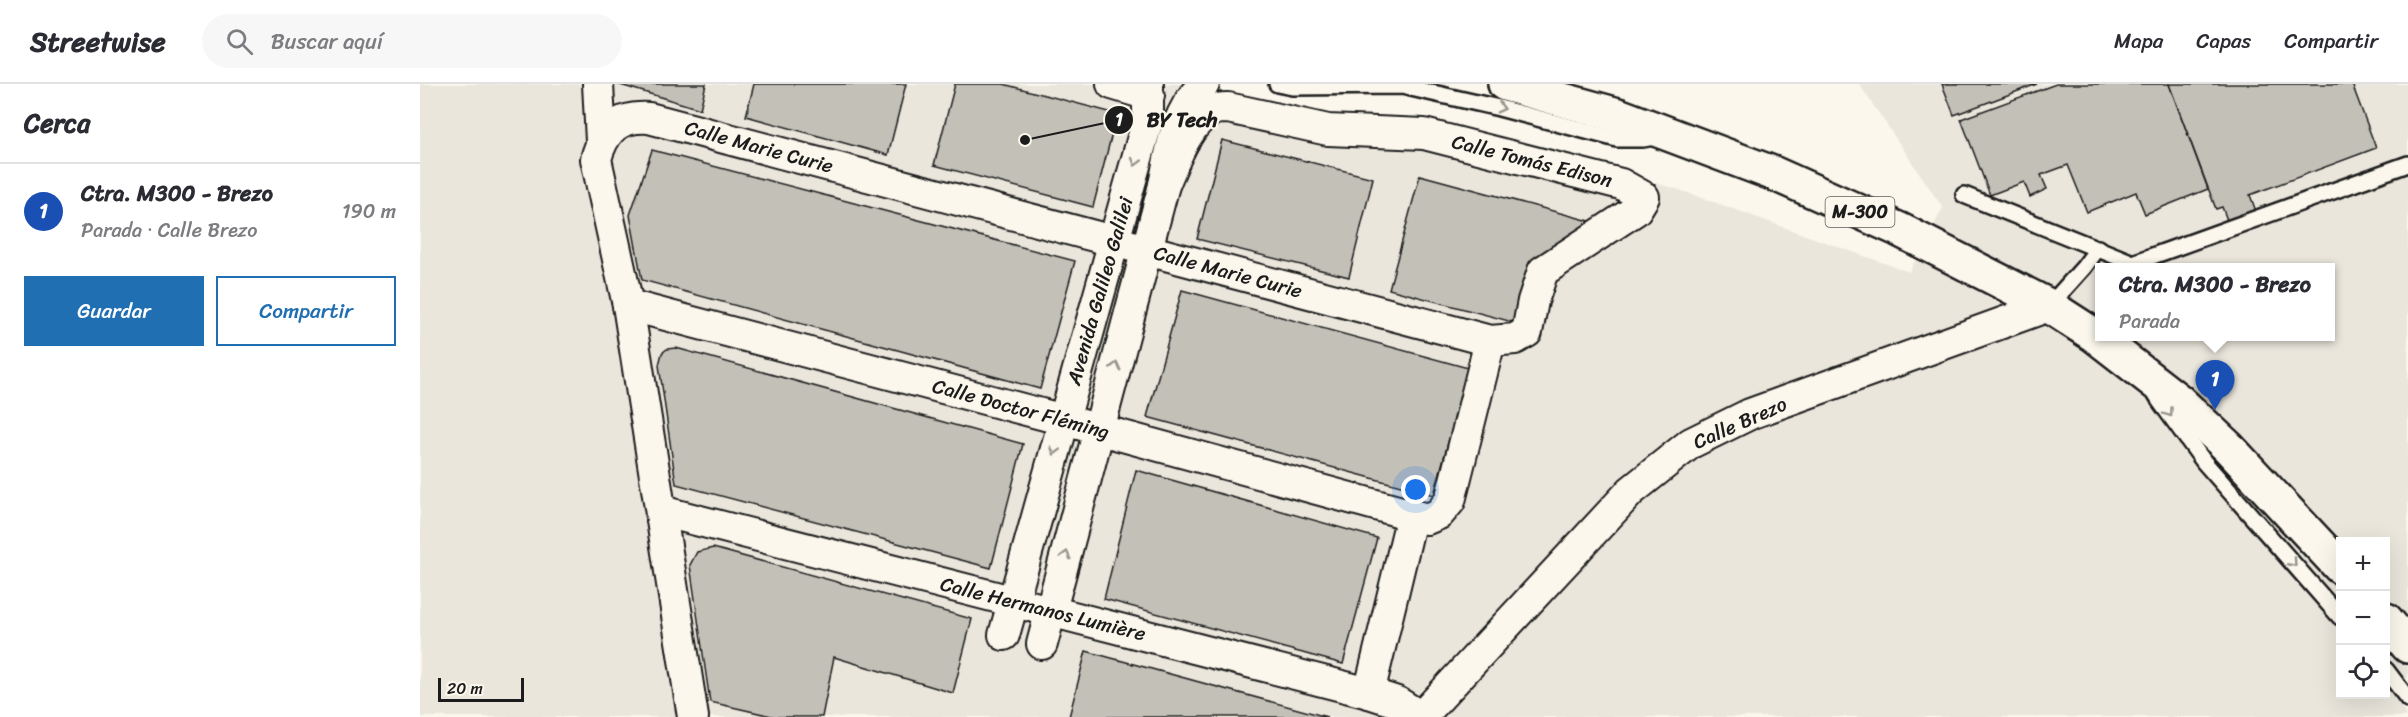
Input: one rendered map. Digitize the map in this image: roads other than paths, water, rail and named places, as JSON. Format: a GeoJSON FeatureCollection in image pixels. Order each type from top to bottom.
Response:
{"type":"FeatureCollection","features":[{"type":"Feature","properties":{"kind":"main road","name":"M-300"},"geometry":{"type":"LineString","coordinates":[[1505,84],[1618,115],[1775,174],[1898,229],[2049,306],[2095,336]]}},
{"type":"Feature","properties":{"kind":"main road","name":"M-300"},"geometry":{"type":"LineString","coordinates":[[2102,341],[2179,401],[2228,447],[2336,563]]}},
{"type":"Feature","properties":{"kind":"main road"},"geometry":{"type":"LineString","coordinates":[[2390,626],[2408,646]]}},
{"type":"Feature","properties":{"kind":"street"},"geometry":{"type":"LineString","coordinates":[[598,84],[601,141],[596,159],[628,305],[693,717]]}},
{"type":"Feature","properties":{"kind":"street"},"geometry":{"type":"LineString","coordinates":[[1112,84],[1148,90]]}},
{"type":"Feature","properties":{"kind":"street","name":"Avenida Galileo Galilei"},"geometry":{"type":"LineString","coordinates":[[1042,644],[1164,185],[1178,122],[1187,103],[1204,84]]}},
{"type":"Feature","properties":{"kind":"street","name":"Avenida Galileo Galilei"},"geometry":{"type":"LineString","coordinates":[[1004,635],[1148,119],[1148,90]]}},
{"type":"Feature","properties":{"kind":"street","name":"Calle Tomás Edison"},"geometry":{"type":"LineString","coordinates":[[1164,185],[1182,144],[1200,120],[1214,110],[1228,108],[1328,130],[1424,134],[1621,184],[1644,197],[1636,210],[1544,272],[1533,301],[1527,332],[1515,339],[1490,341]]}},
{"type":"Feature","properties":{"kind":"street","name":"Calle Marie Curie"},"geometry":{"type":"LineString","coordinates":[[601,141],[616,124],[633,117],[649,118],[1490,341]]}},
{"type":"Feature","properties":{"kind":"street","name":"Calle Doctor Fléming"},"geometry":{"type":"LineString","coordinates":[[628,305],[1412,515]]}},
{"type":"Feature","properties":{"kind":"street","name":"Calle Brezo"},"geometry":{"type":"LineString","coordinates":[[1421,717],[1631,491],[1691,443],[1750,414],[2049,306]]}},
{"type":"Feature","properties":{"kind":"street"},"geometry":{"type":"LineString","coordinates":[[1369,693],[1412,515],[1427,519],[1439,514],[1450,501],[1490,341]]}},
{"type":"Feature","properties":{"kind":"street","name":"Calle Hermanos Lumière"},"geometry":{"type":"LineString","coordinates":[[661,511],[1369,693],[1397,702],[1421,717]]}},
{"type":"Feature","properties":{"kind":"lane"},"geometry":{"type":"LineString","coordinates":[[1277,84],[1292,87],[1402,86],[1499,108],[1617,139],[1643,139],[1665,134]]}},
{"type":"Feature","properties":{"kind":"lane"},"geometry":{"type":"LineString","coordinates":[[1964,195],[2133,263],[2408,164]]}},
{"type":"Feature","properties":{"kind":"lane"},"geometry":{"type":"LineString","coordinates":[[2049,306],[2098,248]]}},
{"type":"Feature","properties":{"kind":"lane"},"geometry":{"type":"LineString","coordinates":[[2135,365],[2204,462],[2336,612]]}},
{"type":"Feature","properties":{"kind":"lane"},"geometry":{"type":"LineString","coordinates":[[2390,676],[2408,699]]}},
{"type":"Feature","properties":{"kind":"place","name":"BY Tech"},"geometry":{"type":"Point","coordinates":[1025,140]}},
{"type":"Feature","properties":{"kind":"place","name":"Ctra. M300 - Brezo"},"geometry":{"type":"Point","coordinates":[2215,410]}}]}
